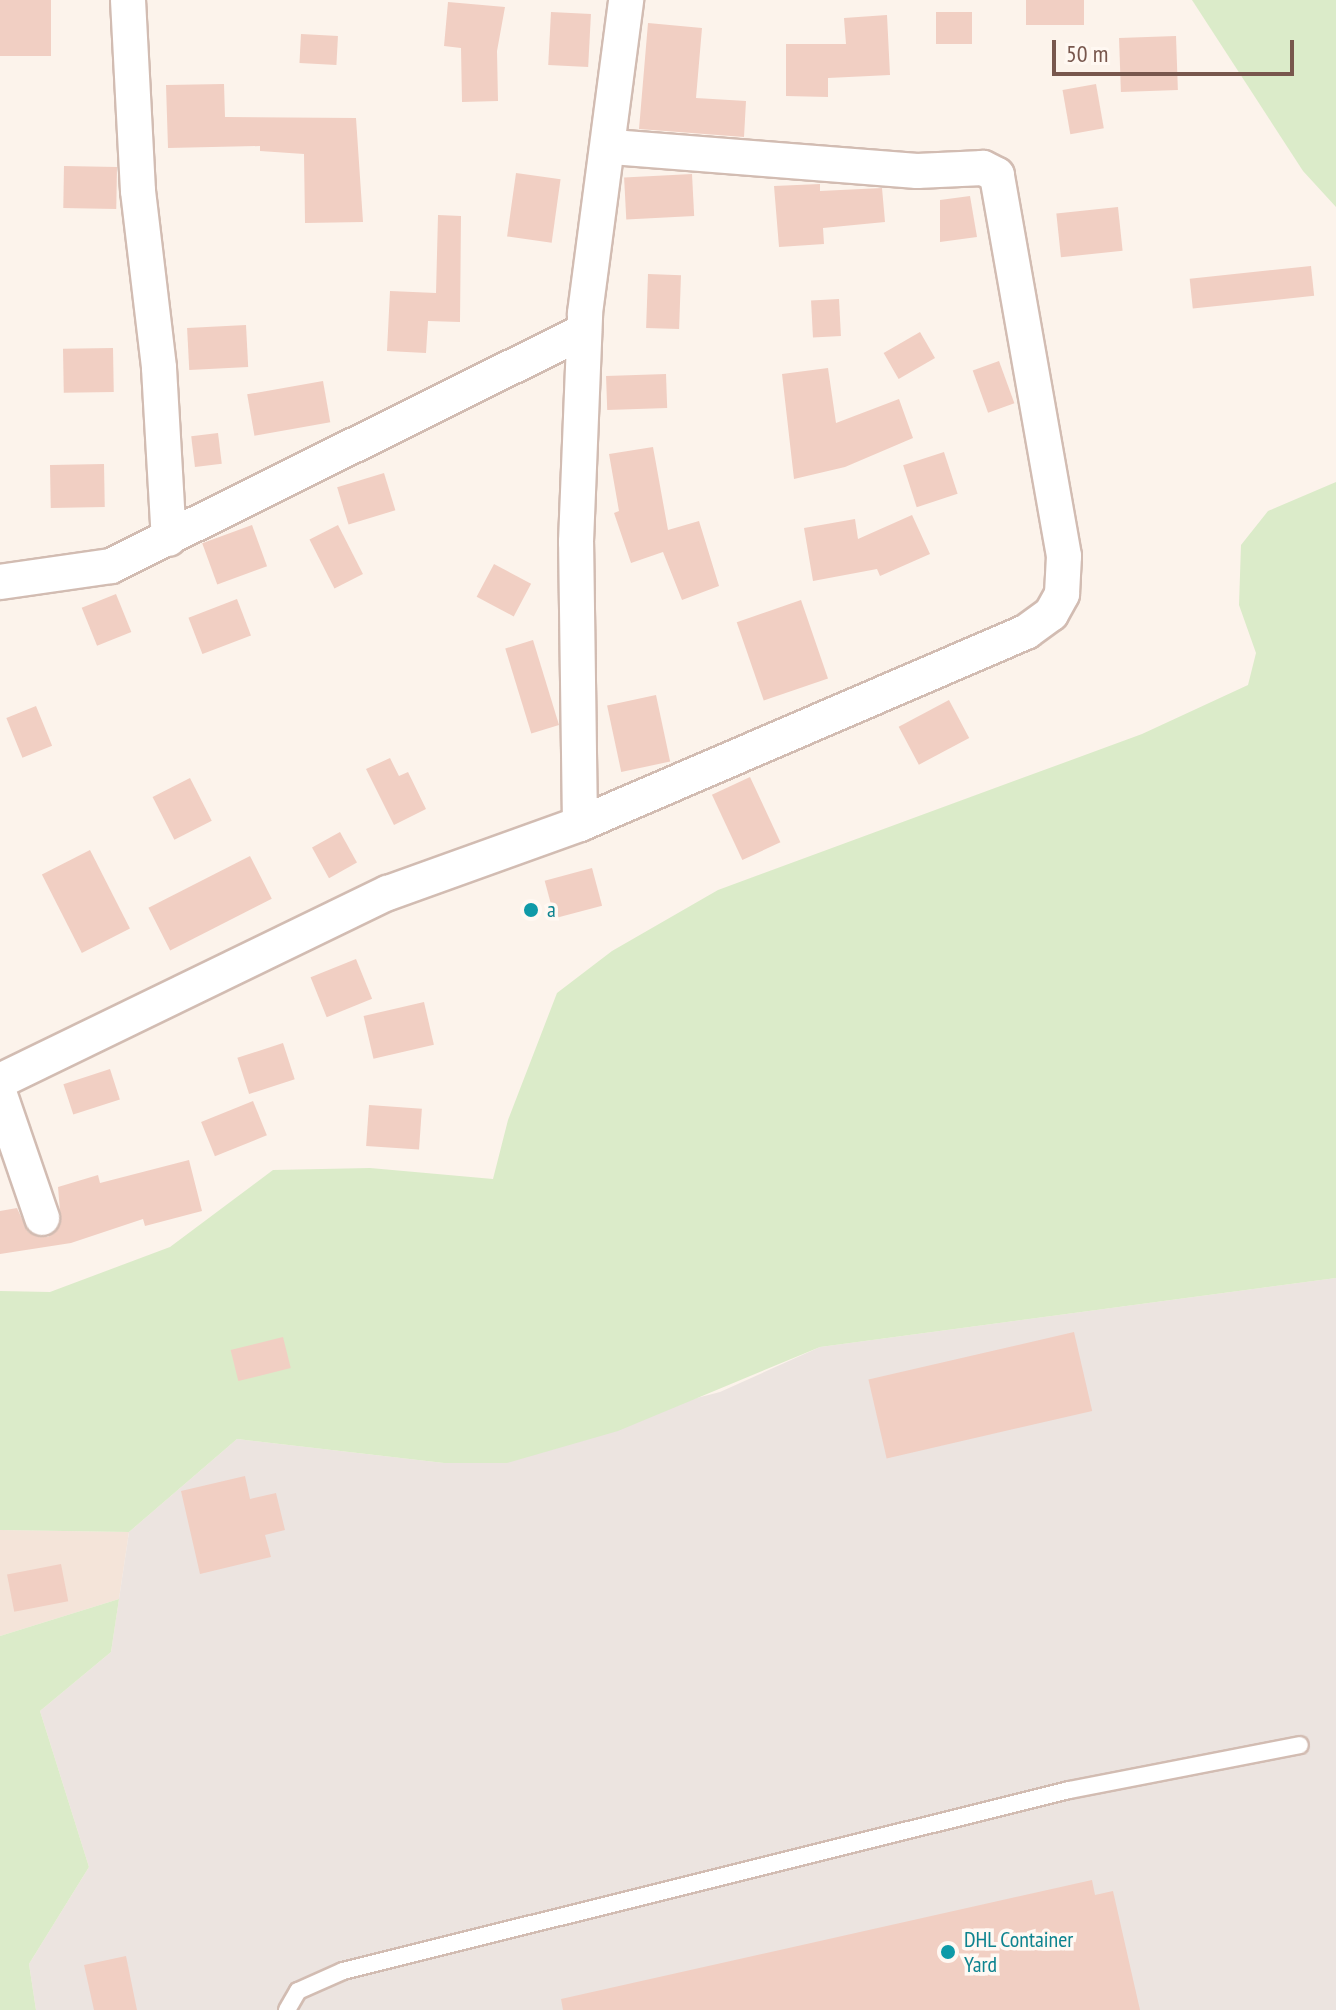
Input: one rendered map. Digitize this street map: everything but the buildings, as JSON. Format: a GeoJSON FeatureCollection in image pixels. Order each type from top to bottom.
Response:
{"type":"FeatureCollection","features":[{"type":"Feature","properties":{"kind":"street"},"geometry":{"type":"LineString","coordinates":[[128,0],[138,191],[159,368],[169,539]]}},
{"type":"Feature","properties":{"kind":"street"},"geometry":{"type":"LineString","coordinates":[[580,824],[576,542],[584,331],[626,0]]}},
{"type":"Feature","properties":{"kind":"street"},"geometry":{"type":"LineString","coordinates":[[0,1081],[388,893],[580,824],[1026,632],[1051,614],[1062,594],[1064,556],[997,175],[983,168],[902,170],[609,147]]}},
{"type":"Feature","properties":{"kind":"street"},"geometry":{"type":"LineString","coordinates":[[0,582],[111,566],[584,331]]}},
{"type":"Feature","properties":{"kind":"street"},"geometry":{"type":"LineString","coordinates":[[0,1095],[42,1218]]}},
{"type":"Feature","properties":{"kind":"lane"},"geometry":{"type":"LineString","coordinates":[[287,2010],[298,1991],[343,1971],[1069,1790],[1300,1745]]}},
{"type":"Feature","properties":{"kind":"shaded area"},"geometry":{"type":"Polygon","coordinates":[[[1336,1278],[1336,2010],[36,2010],[29,1964],[89,1867],[40,1711],[111,1652],[129,1532],[237,1439],[444,1463],[720,1392],[820,1347],[1336,1278]]]}},
{"type":"Feature","properties":{"kind":"shaded area"},"geometry":{"type":"Polygon","coordinates":[[[0,1530],[129,1532],[119,1599],[0,1636],[0,1530]]]}},
{"type":"Feature","properties":{"kind":"green space"},"geometry":{"type":"Polygon","coordinates":[[[1192,0],[1336,0],[1336,207],[1303,171],[1192,0]]]}},
{"type":"Feature","properties":{"kind":"green space"},"geometry":{"type":"Polygon","coordinates":[[[1336,482],[1336,1278],[820,1347],[618,1431],[507,1463],[444,1463],[237,1439],[129,1532],[0,1530],[0,1291],[50,1292],[170,1247],[273,1170],[370,1168],[493,1179],[508,1120],[557,993],[612,951],[718,890],[1142,734],[1248,685],[1256,653],[1239,605],[1241,545],[1268,511],[1336,482]]]}},
{"type":"Feature","properties":{"kind":"green space"},"geometry":{"type":"Polygon","coordinates":[[[119,1599],[111,1652],[40,1711],[89,1867],[29,1964],[36,2010],[0,2010],[0,1636],[119,1599]]]}},
{"type":"Feature","properties":{"kind":"place","name":"a"},"geometry":{"type":"Point","coordinates":[531,910]}},
{"type":"Feature","properties":{"kind":"place","name":"DHL Container Yard"},"geometry":{"type":"Point","coordinates":[948,1952]}}]}
